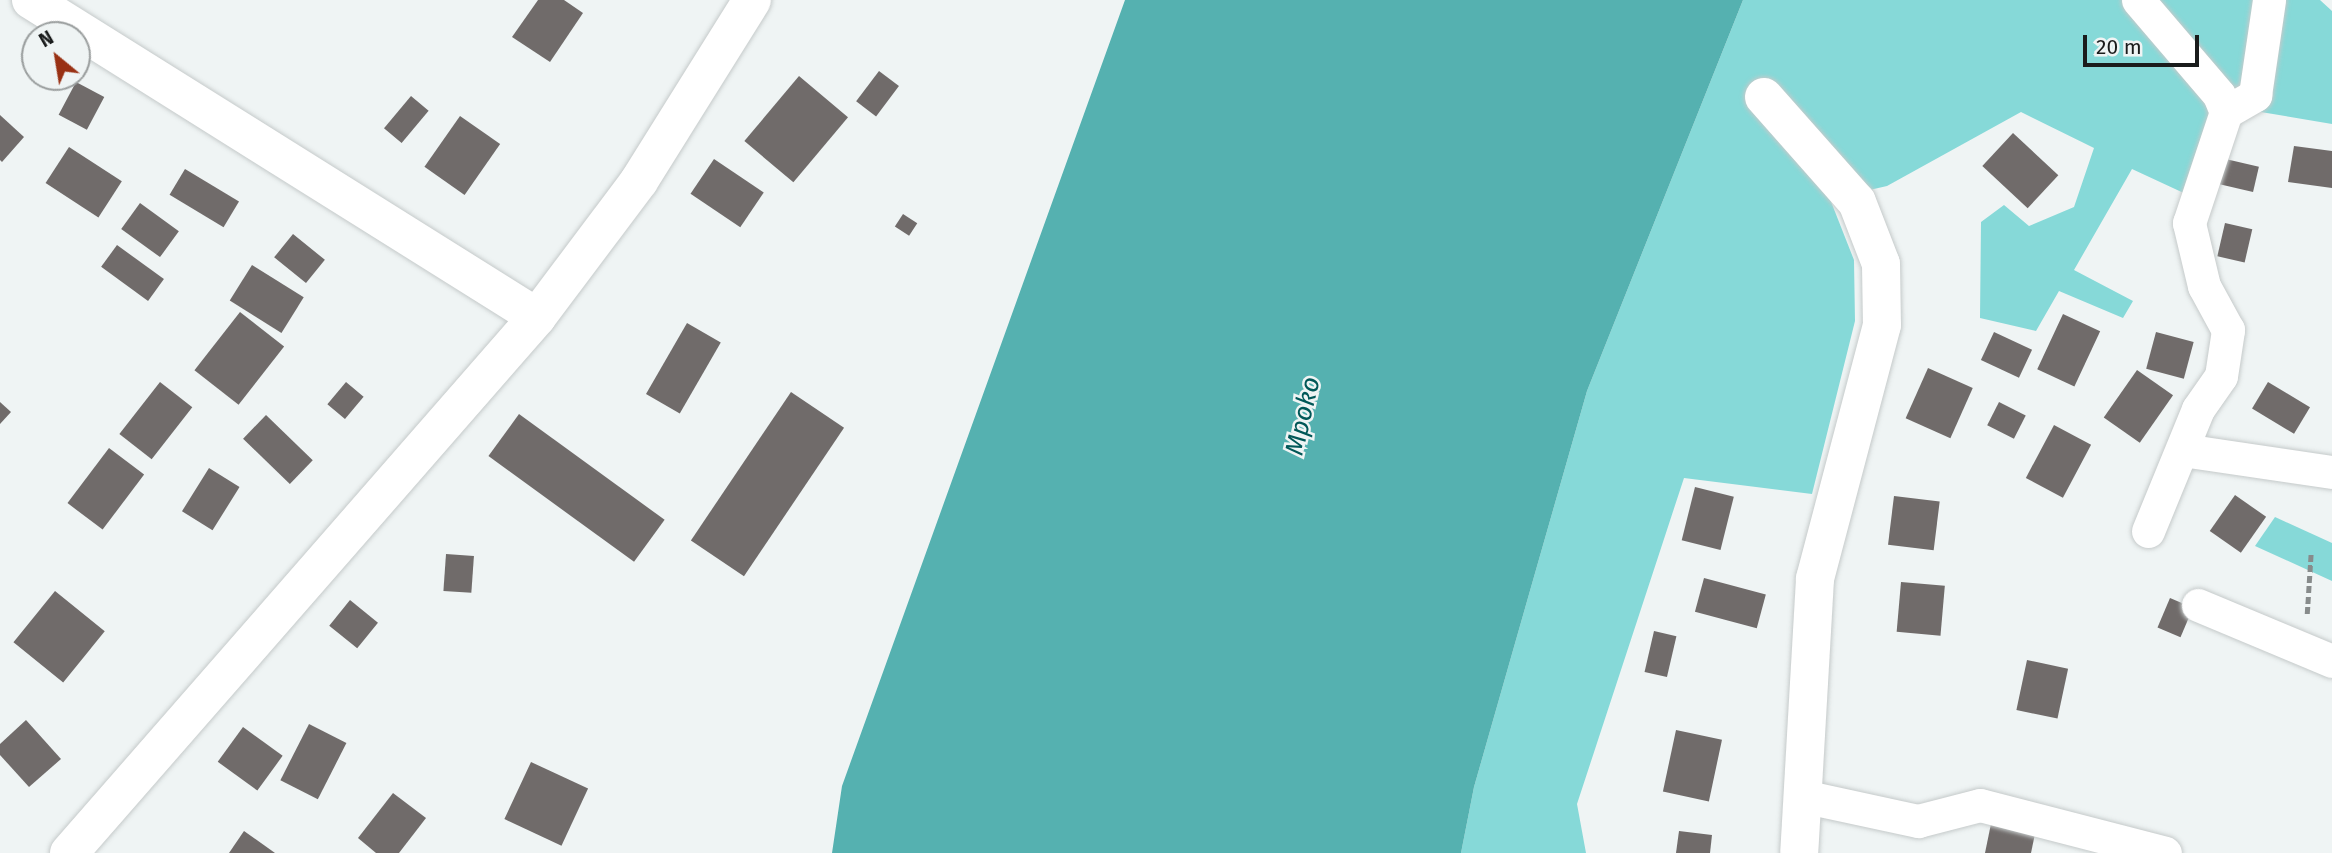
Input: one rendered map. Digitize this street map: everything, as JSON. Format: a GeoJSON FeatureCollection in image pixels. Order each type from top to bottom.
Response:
{"type":"FeatureCollection","features":[{"type":"Feature","properties":{"kind":"street"},"geometry":{"type":"LineString","coordinates":[[31,0],[537,317]]}},
{"type":"Feature","properties":{"kind":"street"},"geometry":{"type":"LineString","coordinates":[[69,853],[537,317],[639,181],[752,0]]}},
{"type":"Feature","properties":{"kind":"street"},"geometry":{"type":"LineString","coordinates":[[2138,0],[2219,95],[2226,112],[2189,223],[2204,286],[2228,330],[2221,376],[2198,408],[2148,531]]}},
{"type":"Feature","properties":{"kind":"street"},"geometry":{"type":"LineString","coordinates":[[2226,112],[2255,96],[2269,0]]}},
{"type":"Feature","properties":{"kind":"street"},"geometry":{"type":"LineString","coordinates":[[1764,97],[1857,202],[1881,264],[1882,325],[1815,579],[1799,853]]}},
{"type":"Feature","properties":{"kind":"street"},"geometry":{"type":"LineString","coordinates":[[2183,450],[2332,472]]}},
{"type":"Feature","properties":{"kind":"street"},"geometry":{"type":"LineString","coordinates":[[2198,605],[2319,656]]}},
{"type":"Feature","properties":{"kind":"street"},"geometry":{"type":"LineString","coordinates":[[1802,796],[1918,821],[1980,805],[2165,853]]}},
{"type":"Feature","properties":{"kind":"path"},"geometry":{"type":"LineString","coordinates":[[2311,552],[2319,656]]}},
{"type":"Feature","properties":{"kind":"shaded area"},"geometry":{"type":"Polygon","coordinates":[[[1743,0],[2320,0],[2332,11],[2332,124],[2249,110],[2188,195],[2132,169],[2074,270],[2133,301],[2123,318],[2059,291],[2036,331],[1980,318],[1981,222],[2004,205],[2029,226],[2074,207],[2094,148],[2021,112],[1887,186],[1830,199],[1854,260],[1855,321],[1812,494],[1684,478],[1577,804],[1586,853],[1461,853],[1474,787],[1587,391],[1743,0]]]}},
{"type":"Feature","properties":{"kind":"shaded area"},"geometry":{"type":"Polygon","coordinates":[[[2275,517],[2332,543],[2332,581],[2255,546],[2275,517]]]}},
{"type":"Feature","properties":{"kind":"water","name":"Mpoko"},"geometry":{"type":"Polygon","coordinates":[[[1125,0],[1743,0],[1587,391],[1474,787],[1461,853],[832,853],[842,786],[1125,0]]]}},
{"type":"Feature","properties":{"kind":"building"},"geometry":{"type":"Polygon","coordinates":[[[538,0],[564,0],[583,13],[550,62],[512,37],[538,0]]]}},
{"type":"Feature","properties":{"kind":"building"},"geometry":{"type":"Polygon","coordinates":[[[879,71],[899,86],[876,116],[856,101],[879,71]]]}},
{"type":"Feature","properties":{"kind":"building"},"geometry":{"type":"Polygon","coordinates":[[[799,76],[848,117],[793,182],[744,141],[799,76]]]}},
{"type":"Feature","properties":{"kind":"building"},"geometry":{"type":"Polygon","coordinates":[[[91,90],[104,97],[87,130],[59,115],[71,91],[91,90]]]}},
{"type":"Feature","properties":{"kind":"building"},"geometry":{"type":"Polygon","coordinates":[[[411,96],[429,111],[402,143],[384,128],[411,96]]]}},
{"type":"Feature","properties":{"kind":"building"},"geometry":{"type":"Polygon","coordinates":[[[0,115],[24,137],[2,162],[0,160],[0,115]]]}},
{"type":"Feature","properties":{"kind":"building"},"geometry":{"type":"Polygon","coordinates":[[[460,116],[500,144],[465,195],[424,167],[460,116]]]}},
{"type":"Feature","properties":{"kind":"building"},"geometry":{"type":"Polygon","coordinates":[[[2013,133],[2058,175],[2028,208],[1982,166],[2013,133]]]}},
{"type":"Feature","properties":{"kind":"building"},"geometry":{"type":"Polygon","coordinates":[[[2294,146],[2332,151],[2332,188],[2288,182],[2294,146]]]}},
{"type":"Feature","properties":{"kind":"building"},"geometry":{"type":"Polygon","coordinates":[[[69,147],[122,181],[98,217],[46,183],[69,147]]]}},
{"type":"Feature","properties":{"kind":"building"},"geometry":{"type":"Polygon","coordinates":[[[2217,157],[2259,167],[2253,192],[2211,182],[2217,157]]]}},
{"type":"Feature","properties":{"kind":"building"},"geometry":{"type":"Polygon","coordinates":[[[714,159],[764,193],[740,227],[691,194],[714,159]]]}},
{"type":"Feature","properties":{"kind":"building"},"geometry":{"type":"Polygon","coordinates":[[[185,169],[239,201],[224,227],[170,195],[185,169]]]}},
{"type":"Feature","properties":{"kind":"building"},"geometry":{"type":"Polygon","coordinates":[[[140,203],[179,231],[160,257],[121,229],[140,203]]]}},
{"type":"Feature","properties":{"kind":"building"},"geometry":{"type":"Polygon","coordinates":[[[903,214],[917,223],[909,236],[895,227],[903,214]]]}},
{"type":"Feature","properties":{"kind":"building"},"geometry":{"type":"Polygon","coordinates":[[[2225,223],[2252,229],[2245,262],[2217,256],[2225,223]]]}},
{"type":"Feature","properties":{"kind":"building"},"geometry":{"type":"Polygon","coordinates":[[[293,234],[325,260],[306,283],[274,257],[293,234]]]}},
{"type":"Feature","properties":{"kind":"building"},"geometry":{"type":"Polygon","coordinates":[[[117,245],[164,279],[148,301],[101,267],[117,245]]]}},
{"type":"Feature","properties":{"kind":"building"},"geometry":{"type":"Polygon","coordinates":[[[252,265],[304,297],[281,333],[230,301],[252,265]]]}},
{"type":"Feature","properties":{"kind":"building"},"geometry":{"type":"Polygon","coordinates":[[[240,312],[284,346],[239,405],[194,370],[240,312]]]}},
{"type":"Feature","properties":{"kind":"building"},"geometry":{"type":"Polygon","coordinates":[[[2063,314],[2100,331],[2074,387],[2037,369],[2063,314]]]}},
{"type":"Feature","properties":{"kind":"building"},"geometry":{"type":"Polygon","coordinates":[[[687,323],[721,342],[680,414],[646,394],[687,323]]]}},
{"type":"Feature","properties":{"kind":"building"},"geometry":{"type":"Polygon","coordinates":[[[1994,332],[2032,350],[2019,378],[1981,360],[1994,332]]]}},
{"type":"Feature","properties":{"kind":"building"},"geometry":{"type":"Polygon","coordinates":[[[2156,332],[2194,342],[2184,379],[2146,369],[2156,332]]]}},
{"type":"Feature","properties":{"kind":"building"},"geometry":{"type":"Polygon","coordinates":[[[1928,368],[1973,388],[1950,438],[1906,418],[1928,368]]]}},
{"type":"Feature","properties":{"kind":"building"},"geometry":{"type":"Polygon","coordinates":[[[2137,370],[2173,395],[2140,443],[2104,418],[2137,370]]]}},
{"type":"Feature","properties":{"kind":"building"},"geometry":{"type":"Polygon","coordinates":[[[160,382],[192,407],[152,459],[119,434],[160,382]]]}},
{"type":"Feature","properties":{"kind":"building"},"geometry":{"type":"Polygon","coordinates":[[[346,382],[364,397],[345,419],[327,404],[346,382]]]}},
{"type":"Feature","properties":{"kind":"building"},"geometry":{"type":"Polygon","coordinates":[[[2268,382],[2310,407],[2294,434],[2252,409],[2268,382]]]}},
{"type":"Feature","properties":{"kind":"building"},"geometry":{"type":"Polygon","coordinates":[[[791,392],[844,428],[744,576],[691,540],[791,392]]]}},
{"type":"Feature","properties":{"kind":"building"},"geometry":{"type":"Polygon","coordinates":[[[0,402],[11,412],[0,424],[0,402]]]}},
{"type":"Feature","properties":{"kind":"building"},"geometry":{"type":"Polygon","coordinates":[[[1999,402],[2026,416],[2014,439],[1987,425],[1999,402]]]}},
{"type":"Feature","properties":{"kind":"building"},"geometry":{"type":"Polygon","coordinates":[[[519,414],[665,520],[634,562],[488,456],[519,414]]]}},
{"type":"Feature","properties":{"kind":"building"},"geometry":{"type":"Polygon","coordinates":[[[266,415],[313,460],[290,484],[243,439],[266,415]]]}},
{"type":"Feature","properties":{"kind":"building"},"geometry":{"type":"Polygon","coordinates":[[[2054,425],[2091,445],[2063,498],[2026,478],[2054,425]]]}},
{"type":"Feature","properties":{"kind":"building"},"geometry":{"type":"Polygon","coordinates":[[[109,448],[144,474],[103,530],[67,503],[109,448]]]}},
{"type":"Feature","properties":{"kind":"building"},"geometry":{"type":"Polygon","coordinates":[[[209,468],[240,487],[213,530],[182,511],[209,468]]]}},
{"type":"Feature","properties":{"kind":"building"},"geometry":{"type":"Polygon","coordinates":[[[1695,487],[1734,497],[1721,550],[1682,540],[1695,487]]]}},
{"type":"Feature","properties":{"kind":"building"},"geometry":{"type":"Polygon","coordinates":[[[2235,495],[2266,517],[2241,553],[2210,531],[2235,495]]]}},
{"type":"Feature","properties":{"kind":"building"},"geometry":{"type":"Polygon","coordinates":[[[1894,496],[1940,502],[1934,550],[1888,545],[1894,496]]]}},
{"type":"Feature","properties":{"kind":"building"},"geometry":{"type":"Polygon","coordinates":[[[446,554],[474,556],[471,593],[443,591],[446,554]]]}},
{"type":"Feature","properties":{"kind":"building"},"geometry":{"type":"Polygon","coordinates":[[[1704,578],[1766,595],[1757,628],[1695,612],[1704,578]]]}},
{"type":"Feature","properties":{"kind":"building"},"geometry":{"type":"Polygon","coordinates":[[[1901,582],[1945,586],[1940,636],[1897,632],[1901,582]]]}},
{"type":"Feature","properties":{"kind":"building"},"geometry":{"type":"Polygon","coordinates":[[[55,591],[105,631],[63,683],[13,642],[55,591]]]}},
{"type":"Feature","properties":{"kind":"building"},"geometry":{"type":"Polygon","coordinates":[[[2170,598],[2193,608],[2181,637],[2157,627],[2170,598]]]}},
{"type":"Feature","properties":{"kind":"building"},"geometry":{"type":"Polygon","coordinates":[[[350,600],[378,623],[357,648],[329,626],[350,600]]]}},
{"type":"Feature","properties":{"kind":"building"},"geometry":{"type":"Polygon","coordinates":[[[1654,631],[1676,636],[1667,677],[1645,672],[1654,631]]]}},
{"type":"Feature","properties":{"kind":"building"},"geometry":{"type":"Polygon","coordinates":[[[2027,660],[2068,669],[2057,719],[2016,710],[2027,660]]]}},
{"type":"Feature","properties":{"kind":"building"},"geometry":{"type":"Polygon","coordinates":[[[26,720],[61,759],[29,787],[0,755],[0,744],[26,720]]]}},
{"type":"Feature","properties":{"kind":"building"},"geometry":{"type":"Polygon","coordinates":[[[309,724],[346,743],[318,799],[280,780],[309,724]]]}},
{"type":"Feature","properties":{"kind":"building"},"geometry":{"type":"Polygon","coordinates":[[[243,727],[283,756],[257,791],[218,762],[243,727]]]}},
{"type":"Feature","properties":{"kind":"building"},"geometry":{"type":"Polygon","coordinates":[[[1676,730],[1722,740],[1709,801],[1663,792],[1676,730]]]}},
{"type":"Feature","properties":{"kind":"building"},"geometry":{"type":"Polygon","coordinates":[[[531,762],[588,789],[561,846],[504,819],[531,762]]]}},
{"type":"Feature","properties":{"kind":"building"},"geometry":{"type":"Polygon","coordinates":[[[393,793],[426,818],[399,853],[376,853],[358,838],[393,793]]]}},
{"type":"Feature","properties":{"kind":"building"},"geometry":{"type":"Polygon","coordinates":[[[1993,814],[2037,824],[2031,853],[1985,853],[1993,814]]]}},
{"type":"Feature","properties":{"kind":"building"},"geometry":{"type":"Polygon","coordinates":[[[244,831],[275,853],[229,853],[244,831]]]}},
{"type":"Feature","properties":{"kind":"building"},"geometry":{"type":"Polygon","coordinates":[[[1679,831],[1712,835],[1710,853],[1676,853],[1679,831]]]}}]}
